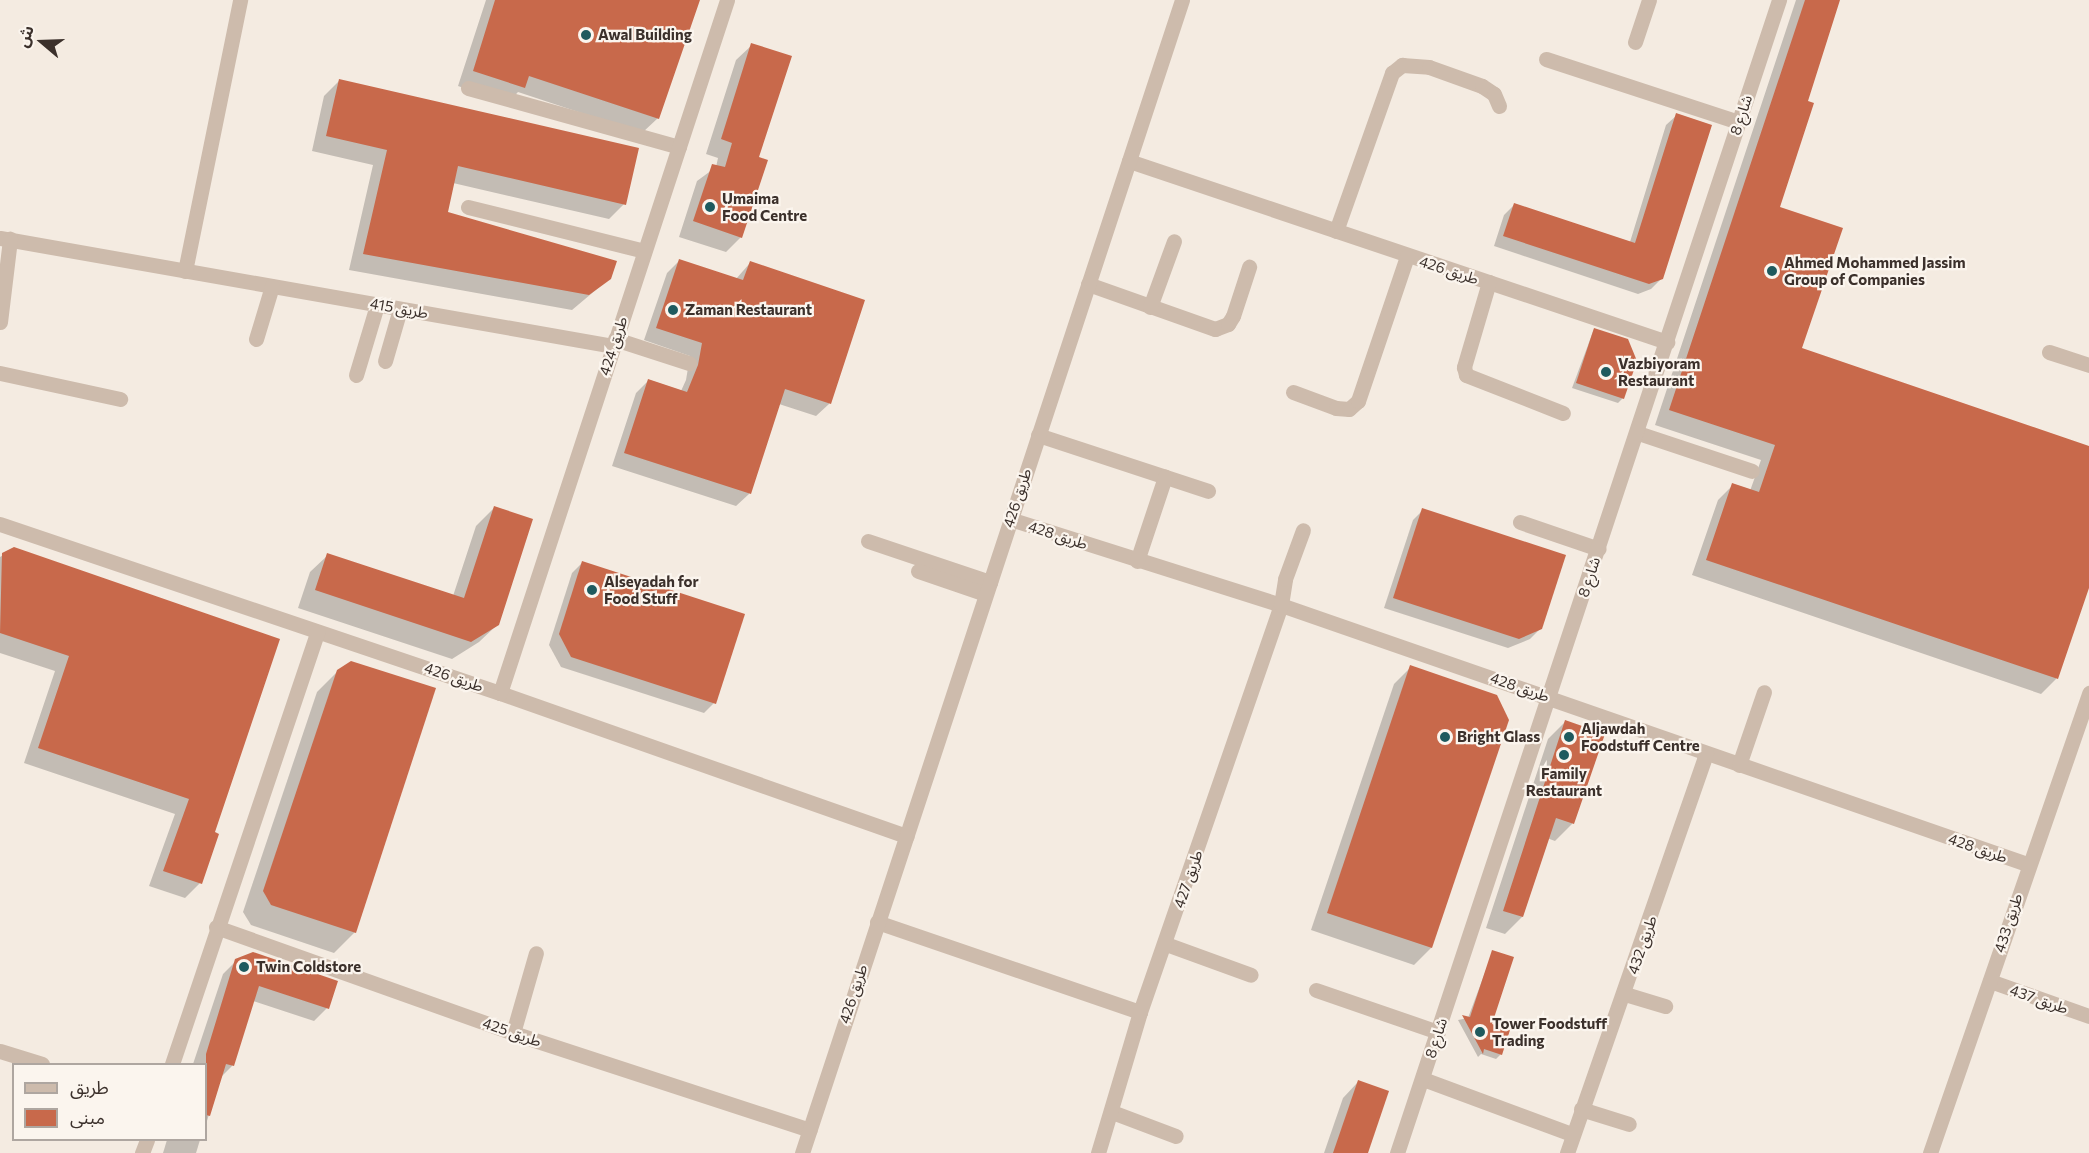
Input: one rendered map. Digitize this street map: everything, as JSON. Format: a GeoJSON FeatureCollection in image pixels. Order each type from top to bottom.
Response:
{"type":"FeatureCollection","features":[{"type":"Feature","properties":{"kind":"street"},"geometry":{"type":"LineString","coordinates":[[185,271],[240,0]]}},
{"type":"Feature","properties":{"kind":"street","name":"طريق 424"},"geometry":{"type":"LineString","coordinates":[[500,693],[727,0]]}},
{"type":"Feature","properties":{"kind":"street","name":"طريق 426"},"geometry":{"type":"LineString","coordinates":[[802,1153],[1182,0]]}},
{"type":"Feature","properties":{"kind":"street"},"geometry":{"type":"LineString","coordinates":[[1635,42],[1649,0]]}},
{"type":"Feature","properties":{"kind":"street","name":"شارع 8"},"geometry":{"type":"LineString","coordinates":[[1397,1153],[1638,433],[1779,0]]}},
{"type":"Feature","properties":{"kind":"street"},"geometry":{"type":"LineString","coordinates":[[1546,59],[1739,122]]}},
{"type":"Feature","properties":{"kind":"street"},"geometry":{"type":"LineString","coordinates":[[1336,231],[1392,73],[1402,65],[1429,67],[1482,86],[1494,94],[1499,106]]}},
{"type":"Feature","properties":{"kind":"street"},"geometry":{"type":"LineString","coordinates":[[468,88],[679,147]]}},
{"type":"Feature","properties":{"kind":"street","name":"طريق 426"},"geometry":{"type":"LineString","coordinates":[[1129,161],[1667,342]]}},
{"type":"Feature","properties":{"kind":"street"},"geometry":{"type":"LineString","coordinates":[[468,207],[644,251]]}},
{"type":"Feature","properties":{"kind":"street"},"geometry":{"type":"LineString","coordinates":[[0,322],[5,239]]}},
{"type":"Feature","properties":{"kind":"street","name":"طريق 415"},"geometry":{"type":"LineString","coordinates":[[5,239],[400,309],[614,342],[689,363]]}},
{"type":"Feature","properties":{"kind":"street"},"geometry":{"type":"LineString","coordinates":[[1150,307],[1174,241]]}},
{"type":"Feature","properties":{"kind":"street"},"geometry":{"type":"LineString","coordinates":[[1293,392],[1336,408],[1349,409],[1358,401],[1407,256]]}},
{"type":"Feature","properties":{"kind":"street"},"geometry":{"type":"LineString","coordinates":[[1088,284],[1208,328],[1222,328],[1233,316],[1249,267]]}},
{"type":"Feature","properties":{"kind":"street"},"geometry":{"type":"LineString","coordinates":[[1489,282],[1464,367],[1466,375],[1563,413]]}},
{"type":"Feature","properties":{"kind":"street"},"geometry":{"type":"LineString","coordinates":[[256,339],[272,286]]}},
{"type":"Feature","properties":{"kind":"street"},"geometry":{"type":"LineString","coordinates":[[356,375],[377,305]]}},
{"type":"Feature","properties":{"kind":"street"},"geometry":{"type":"LineString","coordinates":[[385,361],[400,309]]}},
{"type":"Feature","properties":{"kind":"street"},"geometry":{"type":"LineString","coordinates":[[2049,352],[2089,365]]}},
{"type":"Feature","properties":{"kind":"street"},"geometry":{"type":"LineString","coordinates":[[0,373],[120,399]]}},
{"type":"Feature","properties":{"kind":"street"},"geometry":{"type":"LineString","coordinates":[[1638,433],[1752,471]]}},
{"type":"Feature","properties":{"kind":"street"},"geometry":{"type":"LineString","coordinates":[[1038,435],[1208,491]]}},
{"type":"Feature","properties":{"kind":"street"},"geometry":{"type":"LineString","coordinates":[[1137,561],[1165,477]]}},
{"type":"Feature","properties":{"kind":"street","name":"طريق 428"},"geometry":{"type":"LineString","coordinates":[[1010,519],[1281,605],[2027,864]]}},
{"type":"Feature","properties":{"kind":"street"},"geometry":{"type":"LineString","coordinates":[[1521,522],[1599,549]]}},
{"type":"Feature","properties":{"kind":"street","name":"طريق 426"},"geometry":{"type":"LineString","coordinates":[[0,524],[500,693],[907,836]]}},
{"type":"Feature","properties":{"kind":"street","name":"طريق 427"},"geometry":{"type":"LineString","coordinates":[[1098,1153],[1140,1012],[1166,944],[1281,605],[1285,579],[1303,530]]}},
{"type":"Feature","properties":{"kind":"street"},"geometry":{"type":"LineString","coordinates":[[868,541],[988,588]]}},
{"type":"Feature","properties":{"kind":"street"},"geometry":{"type":"LineString","coordinates":[[918,571],[988,588]]}},
{"type":"Feature","properties":{"kind":"street"},"geometry":{"type":"LineString","coordinates":[[173,1063],[216,927],[317,632]]}},
{"type":"Feature","properties":{"kind":"street"},"geometry":{"type":"LineString","coordinates":[[1739,765],[1764,692]]}},
{"type":"Feature","properties":{"kind":"street","name":"طريق 433"},"geometry":{"type":"LineString","coordinates":[[1930,1153],[1990,981],[2027,864],[2085,719],[2089,693]]}},
{"type":"Feature","properties":{"kind":"street","name":"طريق 432"},"geometry":{"type":"LineString","coordinates":[[1567,1153],[1580,1112],[1625,994],[1706,754]]}},
{"type":"Feature","properties":{"kind":"street"},"geometry":{"type":"LineString","coordinates":[[877,921],[1140,1012]]}},
{"type":"Feature","properties":{"kind":"street","name":"طريق 425"},"geometry":{"type":"LineString","coordinates":[[216,927],[513,1033],[810,1130]]}},
{"type":"Feature","properties":{"kind":"street"},"geometry":{"type":"LineString","coordinates":[[1166,944],[1251,975]]}},
{"type":"Feature","properties":{"kind":"street"},"geometry":{"type":"LineString","coordinates":[[513,1033],[536,953]]}},
{"type":"Feature","properties":{"kind":"street","name":"طريق 437"},"geometry":{"type":"LineString","coordinates":[[1990,981],[2089,1016]]}},
{"type":"Feature","properties":{"kind":"street"},"geometry":{"type":"LineString","coordinates":[[1316,990],[1438,1032]]}},
{"type":"Feature","properties":{"kind":"street"},"geometry":{"type":"LineString","coordinates":[[1625,994],[1665,1006]]}},
{"type":"Feature","properties":{"kind":"street"},"geometry":{"type":"LineString","coordinates":[[0,1051],[36,1063]]}},
{"type":"Feature","properties":{"kind":"street"},"geometry":{"type":"LineString","coordinates":[[1423,1079],[1572,1134]]}},
{"type":"Feature","properties":{"kind":"street"},"geometry":{"type":"LineString","coordinates":[[1112,1112],[1176,1136]]}},
{"type":"Feature","properties":{"kind":"street"},"geometry":{"type":"LineString","coordinates":[[1580,1112],[1627,1128]]}},
{"type":"Feature","properties":{"kind":"building","name":"Awal Building"},"geometry":{"type":"Polygon","coordinates":[[[495,0],[700,0],[659,119],[529,76],[525,88],[473,71],[495,0]]]}},
{"type":"Feature","properties":{"kind":"building"},"geometry":{"type":"Polygon","coordinates":[[[1805,0],[1840,0],[1808,101],[1814,103],[1780,207],[1843,228],[1802,348],[2089,446],[2089,588],[2058,679],[1706,560],[1732,483],[1759,492],[1775,445],[1669,410],[1805,0]]]}},
{"type":"Feature","properties":{"kind":"building"},"geometry":{"type":"Polygon","coordinates":[[[751,43],[792,56],[759,157],[768,160],[742,238],[693,221],[712,164],[725,167],[732,143],[721,139],[751,43]]]}},
{"type":"Feature","properties":{"kind":"building"},"geometry":{"type":"Polygon","coordinates":[[[339,79],[639,148],[626,205],[458,166],[448,212],[617,261],[611,279],[589,295],[363,254],[387,150],[326,136],[339,79]]]}},
{"type":"Feature","properties":{"kind":"building"},"geometry":{"type":"Polygon","coordinates":[[[1676,113],[1712,125],[1663,279],[1649,284],[1503,236],[1514,203],[1635,243],[1676,113]]]}},
{"type":"Feature","properties":{"kind":"building"},"geometry":{"type":"Polygon","coordinates":[[[679,259],[743,280],[750,261],[865,300],[831,404],[785,389],[751,494],[624,453],[648,379],[687,392],[698,365],[702,343],[656,328],[679,259]]]}},
{"type":"Feature","properties":{"kind":"building","name":"Vazbiyoram Restaurant"},"geometry":{"type":"Polygon","coordinates":[[[1594,328],[1628,339],[1637,361],[1624,399],[1576,383],[1594,328]]]}},
{"type":"Feature","properties":{"kind":"building"},"geometry":{"type":"Polygon","coordinates":[[[494,506],[533,519],[499,625],[471,642],[315,590],[327,553],[464,598],[494,506]]]}},
{"type":"Feature","properties":{"kind":"building"},"geometry":{"type":"Polygon","coordinates":[[[1422,508],[1566,555],[1542,629],[1519,639],[1393,598],[1422,508]]]}},
{"type":"Feature","properties":{"kind":"building"},"geometry":{"type":"Polygon","coordinates":[[[14,547],[280,639],[215,832],[219,834],[202,884],[163,871],[189,799],[38,748],[69,656],[0,633],[2,553],[14,547]]]}},
{"type":"Feature","properties":{"kind":"building"},"geometry":{"type":"Polygon","coordinates":[[[582,561],[745,614],[716,704],[571,657],[559,634],[582,561]]]}},
{"type":"Feature","properties":{"kind":"building"},"geometry":{"type":"Polygon","coordinates":[[[351,661],[436,688],[356,933],[271,905],[263,891],[337,670],[351,661]]]}},
{"type":"Feature","properties":{"kind":"building"},"geometry":{"type":"Polygon","coordinates":[[[1410,665],[1497,695],[1509,720],[1432,948],[1327,913],[1410,665]]]}},
{"type":"Feature","properties":{"kind":"building"},"geometry":{"type":"Polygon","coordinates":[[[1565,720],[1605,734],[1574,824],[1556,818],[1523,917],[1503,911],[1565,720]]]}},
{"type":"Feature","properties":{"kind":"building"},"geometry":{"type":"Polygon","coordinates":[[[1492,950],[1514,957],[1492,1024],[1510,1030],[1502,1055],[1484,1049],[1483,1054],[1462,1015],[1470,1017],[1492,950]]]}},
{"type":"Feature","properties":{"kind":"building"},"geometry":{"type":"Polygon","coordinates":[[[253,952],[338,981],[329,1009],[259,986],[234,1066],[226,1064],[210,1116],[207,1115],[206,1054],[235,959],[253,952]]]}},
{"type":"Feature","properties":{"kind":"building"},"geometry":{"type":"Polygon","coordinates":[[[1358,1080],[1389,1091],[1368,1153],[1333,1153],[1358,1080]]]}},
{"type":"Feature","properties":{"kind":"place","name":"Awal Building"},"geometry":{"type":"Point","coordinates":[586,35]}},
{"type":"Feature","properties":{"kind":"place","name":"Umaima Food Centre"},"geometry":{"type":"Point","coordinates":[710,207]}},
{"type":"Feature","properties":{"kind":"place","name":"Ahmed Mohammed Jassim Group of Companies"},"geometry":{"type":"Point","coordinates":[1772,271]}},
{"type":"Feature","properties":{"kind":"place","name":"Zaman Restaurant"},"geometry":{"type":"Point","coordinates":[673,310]}},
{"type":"Feature","properties":{"kind":"place","name":"Vazbiyoram Restaurant"},"geometry":{"type":"Point","coordinates":[1606,372]}},
{"type":"Feature","properties":{"kind":"place","name":"Alseyadah for Food Stuff"},"geometry":{"type":"Point","coordinates":[592,590]}},
{"type":"Feature","properties":{"kind":"place","name":"Bright Glass"},"geometry":{"type":"Point","coordinates":[1445,737]}},
{"type":"Feature","properties":{"kind":"place","name":"Aljawdah Foodstuff Centre"},"geometry":{"type":"Point","coordinates":[1569,737]}},
{"type":"Feature","properties":{"kind":"place","name":"Family Restaurant"},"geometry":{"type":"Point","coordinates":[1564,755]}},
{"type":"Feature","properties":{"kind":"place","name":"Twin Coldstore"},"geometry":{"type":"Point","coordinates":[244,967]}},
{"type":"Feature","properties":{"kind":"place","name":"Tower Foodstuff Trading"},"geometry":{"type":"Point","coordinates":[1480,1032]}}]}
